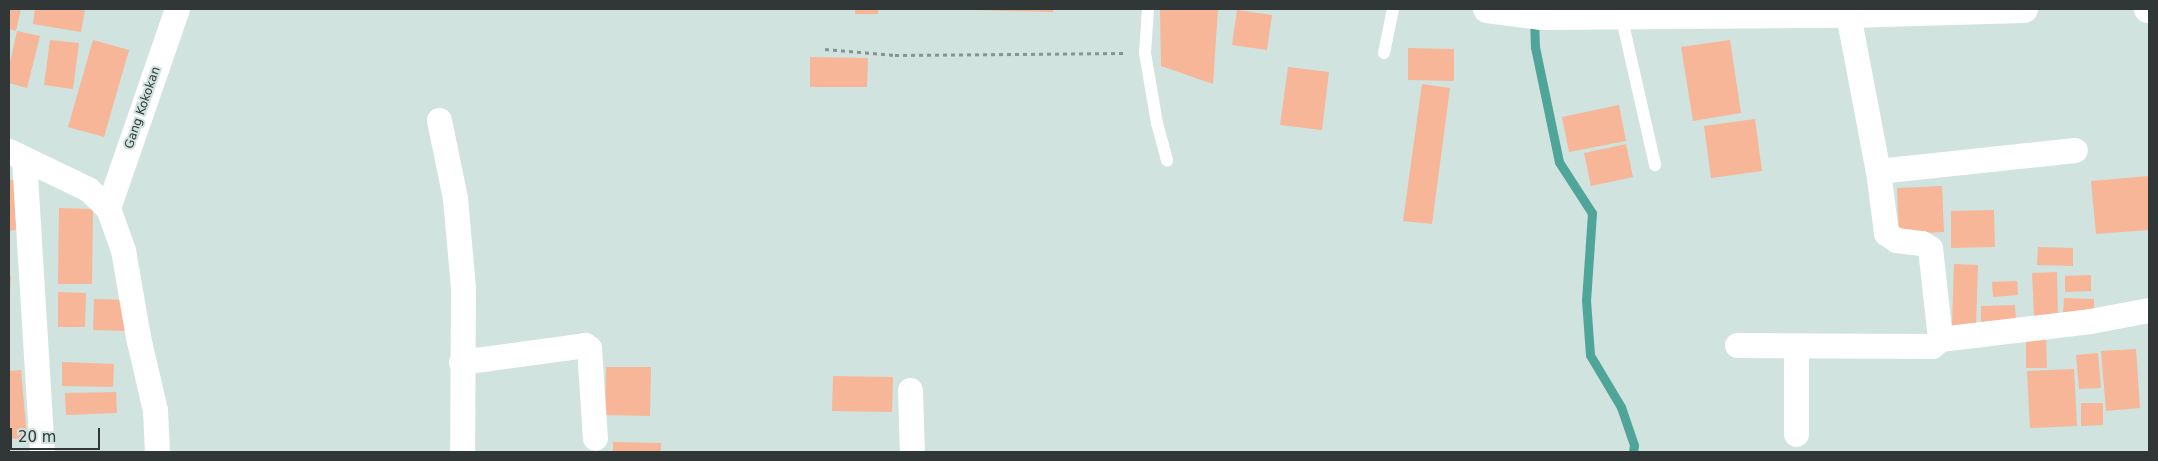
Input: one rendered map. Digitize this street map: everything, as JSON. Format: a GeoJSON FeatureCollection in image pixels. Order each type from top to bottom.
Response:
{"type":"FeatureCollection","features":[{"type":"Feature","properties":{"kind":"street","name":"Gang Kokokan"},"geometry":{"type":"LineString","coordinates":[[108,208],[177,9]]}},
{"type":"Feature","properties":{"kind":"street"},"geometry":{"type":"LineString","coordinates":[[1494,10],[1541,16],[2024,9]]}},
{"type":"Feature","properties":{"kind":"street"},"geometry":{"type":"LineString","coordinates":[[1848,12],[1878,171],[1888,236],[1896,240],[1922,243],[1930,248],[1940,339]]}},
{"type":"Feature","properties":{"kind":"street"},"geometry":{"type":"LineString","coordinates":[[439,120],[455,198],[463,287],[461,362],[462,452]]}},
{"type":"Feature","properties":{"kind":"street"},"geometry":{"type":"LineString","coordinates":[[1878,171],[2075,150]]}},
{"type":"Feature","properties":{"kind":"street"},"geometry":{"type":"LineString","coordinates":[[16,155],[88,189],[108,208],[123,250],[138,337],[155,410],[157,452]]}},
{"type":"Feature","properties":{"kind":"street"},"geometry":{"type":"LineString","coordinates":[[16,155],[42,452]]}},
{"type":"Feature","properties":{"kind":"street"},"geometry":{"type":"LineString","coordinates":[[1738,344],[1932,346],[1940,339],[2090,321],[2149,310]]}},
{"type":"Feature","properties":{"kind":"street"},"geometry":{"type":"LineString","coordinates":[[461,362],[585,345],[589,348],[595,438]]}},
{"type":"Feature","properties":{"kind":"street"},"geometry":{"type":"LineString","coordinates":[[1796,346],[1796,434]]}},
{"type":"Feature","properties":{"kind":"street"},"geometry":{"type":"LineString","coordinates":[[910,390],[912,452]]}},
{"type":"Feature","properties":{"kind":"lane"},"geometry":{"type":"LineString","coordinates":[[1148,9],[1145,53],[1157,123],[1167,161]]}},
{"type":"Feature","properties":{"kind":"lane"},"geometry":{"type":"LineString","coordinates":[[1384,53],[1393,9]]}},
{"type":"Feature","properties":{"kind":"lane"},"geometry":{"type":"LineString","coordinates":[[1621,15],[1655,165]]}},
{"type":"Feature","properties":{"kind":"path"},"geometry":{"type":"LineString","coordinates":[[825,49],[895,55],[1145,53]]}},
{"type":"Feature","properties":{"kind":"building"},"geometry":{"type":"Polygon","coordinates":[[[9,9],[21,9],[16,31],[9,29],[9,9]]]}},
{"type":"Feature","properties":{"kind":"building"},"geometry":{"type":"Polygon","coordinates":[[[35,9],[85,9],[81,32],[33,24],[35,9]]]}},
{"type":"Feature","properties":{"kind":"building"},"geometry":{"type":"Polygon","coordinates":[[[855,9],[878,9],[878,14],[855,14],[855,9]]]}},
{"type":"Feature","properties":{"kind":"building"},"geometry":{"type":"Polygon","coordinates":[[[1053,9],[1053,12],[970,10],[1053,9]]]}},
{"type":"Feature","properties":{"kind":"building"},"geometry":{"type":"Polygon","coordinates":[[[1160,9],[1218,9],[1213,84],[1161,66],[1160,9]]]}},
{"type":"Feature","properties":{"kind":"building"},"geometry":{"type":"Polygon","coordinates":[[[1237,10],[1272,15],[1267,50],[1232,45],[1237,10]]]}},
{"type":"Feature","properties":{"kind":"building"},"geometry":{"type":"Polygon","coordinates":[[[17,31],[40,36],[27,88],[9,83],[9,67],[17,31]]]}},
{"type":"Feature","properties":{"kind":"building"},"geometry":{"type":"Polygon","coordinates":[[[50,40],[79,43],[73,89],[44,85],[50,40]]]}},
{"type":"Feature","properties":{"kind":"building"},"geometry":{"type":"Polygon","coordinates":[[[93,40],[129,50],[104,137],[68,127],[93,40]]]}},
{"type":"Feature","properties":{"kind":"building"},"geometry":{"type":"Polygon","coordinates":[[[1730,40],[1741,113],[1693,121],[1681,47],[1730,40]]]}},
{"type":"Feature","properties":{"kind":"building"},"geometry":{"type":"Polygon","coordinates":[[[1408,48],[1454,49],[1454,81],[1408,80],[1408,48]]]}},
{"type":"Feature","properties":{"kind":"building"},"geometry":{"type":"Polygon","coordinates":[[[810,57],[868,58],[867,87],[810,87],[810,57]]]}},
{"type":"Feature","properties":{"kind":"building"},"geometry":{"type":"Polygon","coordinates":[[[1288,67],[1329,72],[1322,130],[1280,125],[1288,67]]]}},
{"type":"Feature","properties":{"kind":"building"},"geometry":{"type":"Polygon","coordinates":[[[1422,84],[1450,88],[1432,224],[1403,221],[1422,84]]]}},
{"type":"Feature","properties":{"kind":"building"},"geometry":{"type":"Polygon","coordinates":[[[1619,105],[1626,141],[1569,152],[1562,117],[1619,105]]]}},
{"type":"Feature","properties":{"kind":"building"},"geometry":{"type":"Polygon","coordinates":[[[1755,119],[1762,171],[1711,178],[1704,126],[1755,119]]]}},
{"type":"Feature","properties":{"kind":"building"},"geometry":{"type":"Polygon","coordinates":[[[1626,144],[1633,177],[1591,186],[1584,153],[1626,144]]]}},
{"type":"Feature","properties":{"kind":"building"},"geometry":{"type":"Polygon","coordinates":[[[2149,176],[2149,230],[2096,234],[2091,181],[2149,176]]]}},
{"type":"Feature","properties":{"kind":"building"},"geometry":{"type":"Polygon","coordinates":[[[9,180],[15,180],[16,230],[9,231],[9,180]]]}},
{"type":"Feature","properties":{"kind":"building"},"geometry":{"type":"Polygon","coordinates":[[[1942,186],[1944,232],[1899,234],[1897,188],[1942,186]]]}},
{"type":"Feature","properties":{"kind":"building"},"geometry":{"type":"Polygon","coordinates":[[[59,208],[93,209],[92,284],[58,284],[59,208]]]}},
{"type":"Feature","properties":{"kind":"building"},"geometry":{"type":"Polygon","coordinates":[[[1994,210],[1995,247],[1951,248],[1951,211],[1994,210]]]}},
{"type":"Feature","properties":{"kind":"building"},"geometry":{"type":"Polygon","coordinates":[[[2038,247],[2073,248],[2073,266],[2037,265],[2038,247]]]}},
{"type":"Feature","properties":{"kind":"building"},"geometry":{"type":"Polygon","coordinates":[[[1954,264],[1978,265],[1976,326],[1952,326],[1954,264]]]}},
{"type":"Feature","properties":{"kind":"building"},"geometry":{"type":"Polygon","coordinates":[[[2057,272],[2058,316],[2034,316],[2032,273],[2057,272]]]}},
{"type":"Feature","properties":{"kind":"building"},"geometry":{"type":"Polygon","coordinates":[[[2091,275],[2091,291],[2065,292],[2065,276],[2091,275]]]}},
{"type":"Feature","properties":{"kind":"building"},"geometry":{"type":"Polygon","coordinates":[[[9,276],[11,276],[10,293],[9,293],[9,276]]]}},
{"type":"Feature","properties":{"kind":"building"},"geometry":{"type":"Polygon","coordinates":[[[2017,281],[2018,295],[1993,297],[1992,282],[2017,281]]]}},
{"type":"Feature","properties":{"kind":"building"},"geometry":{"type":"Polygon","coordinates":[[[58,292],[86,293],[85,327],[58,327],[58,292]]]}},
{"type":"Feature","properties":{"kind":"building"},"geometry":{"type":"Polygon","coordinates":[[[2064,298],[2094,299],[2094,313],[2063,313],[2064,298]]]}},
{"type":"Feature","properties":{"kind":"building"},"geometry":{"type":"Polygon","coordinates":[[[94,299],[127,300],[126,331],[93,330],[94,299]]]}},
{"type":"Feature","properties":{"kind":"building"},"geometry":{"type":"Polygon","coordinates":[[[2015,305],[2016,322],[1981,323],[1981,306],[2015,305]]]}},
{"type":"Feature","properties":{"kind":"building"},"geometry":{"type":"Polygon","coordinates":[[[2046,340],[2047,368],[2026,368],[2026,341],[2046,340]]]}},
{"type":"Feature","properties":{"kind":"building"},"geometry":{"type":"Polygon","coordinates":[[[2136,349],[2140,408],[2106,411],[2101,351],[2136,349]]]}},
{"type":"Feature","properties":{"kind":"building"},"geometry":{"type":"Polygon","coordinates":[[[2098,353],[2101,388],[2079,389],[2076,355],[2098,353]]]}},
{"type":"Feature","properties":{"kind":"building"},"geometry":{"type":"Polygon","coordinates":[[[62,362],[114,364],[113,387],[62,386],[62,362]]]}},
{"type":"Feature","properties":{"kind":"building"},"geometry":{"type":"Polygon","coordinates":[[[606,367],[651,367],[650,416],[605,415],[606,367]]]}},
{"type":"Feature","properties":{"kind":"building"},"geometry":{"type":"Polygon","coordinates":[[[2074,369],[2077,426],[2030,428],[2027,371],[2074,369]]]}},
{"type":"Feature","properties":{"kind":"building"},"geometry":{"type":"Polygon","coordinates":[[[21,370],[27,438],[9,439],[9,371],[21,370]]]}},
{"type":"Feature","properties":{"kind":"building"},"geometry":{"type":"Polygon","coordinates":[[[833,376],[893,377],[892,412],[832,411],[833,376]]]}},
{"type":"Feature","properties":{"kind":"building"},"geometry":{"type":"Polygon","coordinates":[[[116,392],[117,413],[66,415],[65,393],[116,392]]]}},
{"type":"Feature","properties":{"kind":"building"},"geometry":{"type":"Polygon","coordinates":[[[2081,403],[2103,403],[2103,425],[2081,426],[2081,403]]]}},
{"type":"Feature","properties":{"kind":"building"},"geometry":{"type":"Polygon","coordinates":[[[613,442],[661,443],[661,452],[613,452],[613,442]]]}},
{"type":"Feature","properties":{"kind":"waterway"},"geometry":{"type":"LineString","coordinates":[[1534,18],[1535,47],[1559,162],[1592,213],[1586,300],[1590,355],[1621,407],[1634,445],[1633,452]]}}]}
